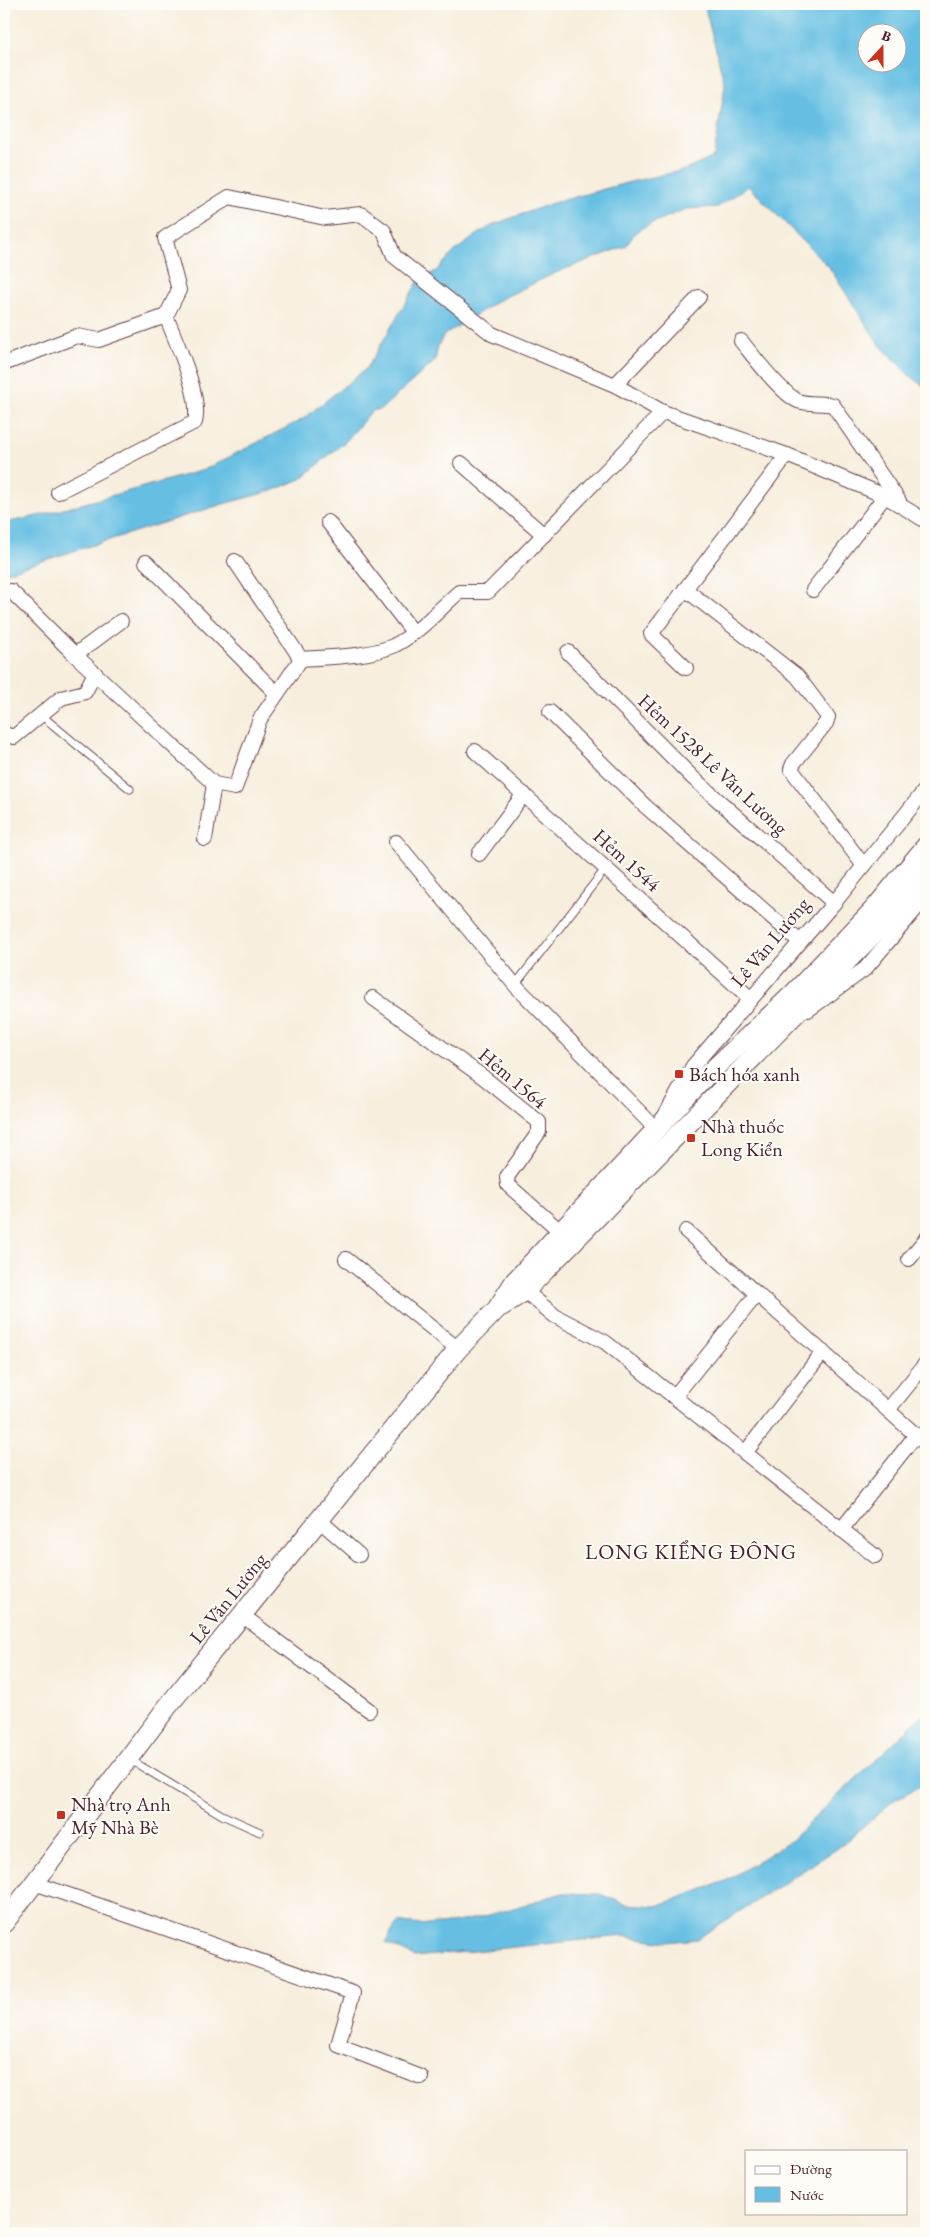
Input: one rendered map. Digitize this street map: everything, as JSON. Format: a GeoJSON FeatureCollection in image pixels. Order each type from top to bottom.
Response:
{"type":"FeatureCollection","features":[{"type":"Feature","properties":{"kind":"main road"},"geometry":{"type":"LineString","coordinates":[[882,913],[926,846]]}},
{"type":"Feature","properties":{"kind":"main road"},"geometry":{"type":"LineString","coordinates":[[882,913],[926,872]]}},
{"type":"Feature","properties":{"kind":"main road","name":"Lê Văn Lương"},"geometry":{"type":"LineString","coordinates":[[497,1309],[525,1291],[783,1028],[882,913]]}},
{"type":"Feature","properties":{"kind":"main road","name":"Lê Văn Lương"},"geometry":{"type":"LineString","coordinates":[[4,1923],[128,1759],[322,1523],[458,1349],[497,1309],[515,1281],[705,1077],[882,913]]}},
{"type":"Feature","properties":{"kind":"street"},"geometry":{"type":"LineString","coordinates":[[6,363],[77,336],[99,340],[166,316],[179,290],[165,238],[229,197],[325,218],[361,214],[384,231],[394,256],[492,334],[615,384],[663,412],[787,455],[885,496],[926,522]]}},
{"type":"Feature","properties":{"kind":"street"},"geometry":{"type":"LineString","coordinates":[[615,384],[699,297]]}},
{"type":"Feature","properties":{"kind":"street"},"geometry":{"type":"LineString","coordinates":[[58,492],[195,422],[198,412],[196,398],[166,316]]}},
{"type":"Feature","properties":{"kind":"street"},"geometry":{"type":"LineString","coordinates":[[741,341],[786,392],[799,401],[833,405],[902,506]]}},
{"type":"Feature","properties":{"kind":"street"},"geometry":{"type":"LineString","coordinates":[[301,659],[354,655],[393,646],[413,632],[460,592],[488,592],[663,412]]}},
{"type":"Feature","properties":{"kind":"street"},"geometry":{"type":"LineString","coordinates":[[686,668],[651,634],[787,455]]}},
{"type":"Feature","properties":{"kind":"street"},"geometry":{"type":"LineString","coordinates":[[461,463],[544,535]]}},
{"type":"Feature","properties":{"kind":"street"},"geometry":{"type":"LineString","coordinates":[[813,590],[885,496]]}},
{"type":"Feature","properties":{"kind":"street"},"geometry":{"type":"LineString","coordinates":[[328,522],[413,632]]}},
{"type":"Feature","properties":{"kind":"street"},"geometry":{"type":"LineString","coordinates":[[235,561],[301,659]]}},
{"type":"Feature","properties":{"kind":"street"},"geometry":{"type":"LineString","coordinates":[[146,562],[277,694]]}},
{"type":"Feature","properties":{"kind":"street"},"geometry":{"type":"LineString","coordinates":[[685,590],[797,676],[828,717],[826,723],[792,764],[791,769],[864,866]]}},
{"type":"Feature","properties":{"kind":"street"},"geometry":{"type":"LineString","coordinates":[[11,591],[75,655],[214,784],[235,788],[260,719],[301,659]]}},
{"type":"Feature","properties":{"kind":"street"},"geometry":{"type":"LineString","coordinates":[[75,655],[121,622]]}},
{"type":"Feature","properties":{"kind":"street","name":"Hẻm 1528 Lê Văn Lương"},"geometry":{"type":"LineString","coordinates":[[568,652],[693,778],[834,902]]}},
{"type":"Feature","properties":{"kind":"street"},"geometry":{"type":"LineString","coordinates":[[4,734],[14,737],[61,698],[84,692],[95,673]]}},
{"type":"Feature","properties":{"kind":"street"},"geometry":{"type":"LineString","coordinates":[[550,712],[644,805],[798,942]]}},
{"type":"Feature","properties":{"kind":"street","name":"Hẻm 1544"},"geometry":{"type":"LineString","coordinates":[[475,750],[751,999]]}},
{"type":"Feature","properties":{"kind":"street"},"geometry":{"type":"LineString","coordinates":[[205,839],[214,784]]}},
{"type":"Feature","properties":{"kind":"street","name":"Lê Văn Lương"},"geometry":{"type":"LineString","coordinates":[[657,1130],[693,1066],[834,902],[926,789]]}},
{"type":"Feature","properties":{"kind":"street"},"geometry":{"type":"LineString","coordinates":[[480,854],[524,794]]}},
{"type":"Feature","properties":{"kind":"street"},"geometry":{"type":"LineString","coordinates":[[396,842],[515,985],[657,1130]]}},
{"type":"Feature","properties":{"kind":"street","name":"Lê Văn Lương"},"geometry":{"type":"LineString","coordinates":[[783,1028],[865,969],[925,903]]}},
{"type":"Feature","properties":{"kind":"street","name":"Hẻm 1564"},"geometry":{"type":"LineString","coordinates":[[372,998],[483,1077],[539,1122],[539,1132],[507,1176],[508,1185],[560,1231]]}},
{"type":"Feature","properties":{"kind":"street"},"geometry":{"type":"LineString","coordinates":[[686,1231],[921,1439],[841,1530]]}},
{"type":"Feature","properties":{"kind":"street"},"geometry":{"type":"LineString","coordinates":[[909,1260],[926,1239]]}},
{"type":"Feature","properties":{"kind":"street"},"geometry":{"type":"LineString","coordinates":[[346,1259],[458,1349]]}},
{"type":"Feature","properties":{"kind":"street"},"geometry":{"type":"LineString","coordinates":[[525,1291],[555,1316],[605,1342],[875,1556]]}},
{"type":"Feature","properties":{"kind":"street"},"geometry":{"type":"LineString","coordinates":[[674,1397],[757,1294]]}},
{"type":"Feature","properties":{"kind":"street"},"geometry":{"type":"LineString","coordinates":[[745,1453],[823,1352]]}},
{"type":"Feature","properties":{"kind":"street"},"geometry":{"type":"LineString","coordinates":[[888,1410],[926,1363]]}},
{"type":"Feature","properties":{"kind":"street"},"geometry":{"type":"LineString","coordinates":[[322,1523],[357,1553]]}},
{"type":"Feature","properties":{"kind":"street"},"geometry":{"type":"LineString","coordinates":[[245,1618],[369,1710]]}},
{"type":"Feature","properties":{"kind":"street"},"geometry":{"type":"LineString","coordinates":[[34,1883],[353,1993],[338,2045],[421,2077]]}},
{"type":"Feature","properties":{"kind":"lane"},"geometry":{"type":"LineString","coordinates":[[41,715],[130,789]]}},
{"type":"Feature","properties":{"kind":"lane"},"geometry":{"type":"LineString","coordinates":[[515,985],[606,868]]}},
{"type":"Feature","properties":{"kind":"lane"},"geometry":{"type":"LineString","coordinates":[[128,1759],[222,1815],[260,1832]]}},
{"type":"Feature","properties":{"kind":"water"},"geometry":{"type":"Polygon","coordinates":[[[704,4],[926,4],[926,388],[908,374],[879,344],[829,267],[748,186],[718,207],[686,209],[650,224],[636,232],[626,246],[555,273],[501,299],[444,335],[438,346],[435,361],[380,410],[370,413],[347,440],[301,479],[275,490],[223,504],[4,573],[4,523],[42,515],[204,470],[303,419],[367,368],[419,280],[436,271],[455,251],[495,224],[553,203],[630,182],[685,170],[714,157],[725,85],[704,4]]]}},
{"type":"Feature","properties":{"kind":"water"},"geometry":{"type":"Polygon","coordinates":[[[926,1712],[926,1783],[894,1800],[838,1848],[697,1939],[667,1942],[623,1936],[415,1957],[385,1943],[398,1922],[439,1924],[460,1921],[481,1917],[563,1893],[600,1894],[625,1904],[657,1906],[726,1881],[790,1841],[926,1712]]]}},
{"type":"Feature","properties":{"kind":"place","name":"Bách hóa xanh"},"geometry":{"type":"Point","coordinates":[679,1074]}},
{"type":"Feature","properties":{"kind":"place","name":"Nhà thuốc Long Kiển"},"geometry":{"type":"Point","coordinates":[691,1138]}},
{"type":"Feature","properties":{"kind":"place","name":"Nhà trọ Anh Mỹ Nhà Bè"},"geometry":{"type":"Point","coordinates":[61,1815]}},
{"type":"Feature","properties":{"kind":"district","name":"LONG KIỂNG ĐÔNG"},"geometry":{"type":"Point","coordinates":[691,1552]}}]}
